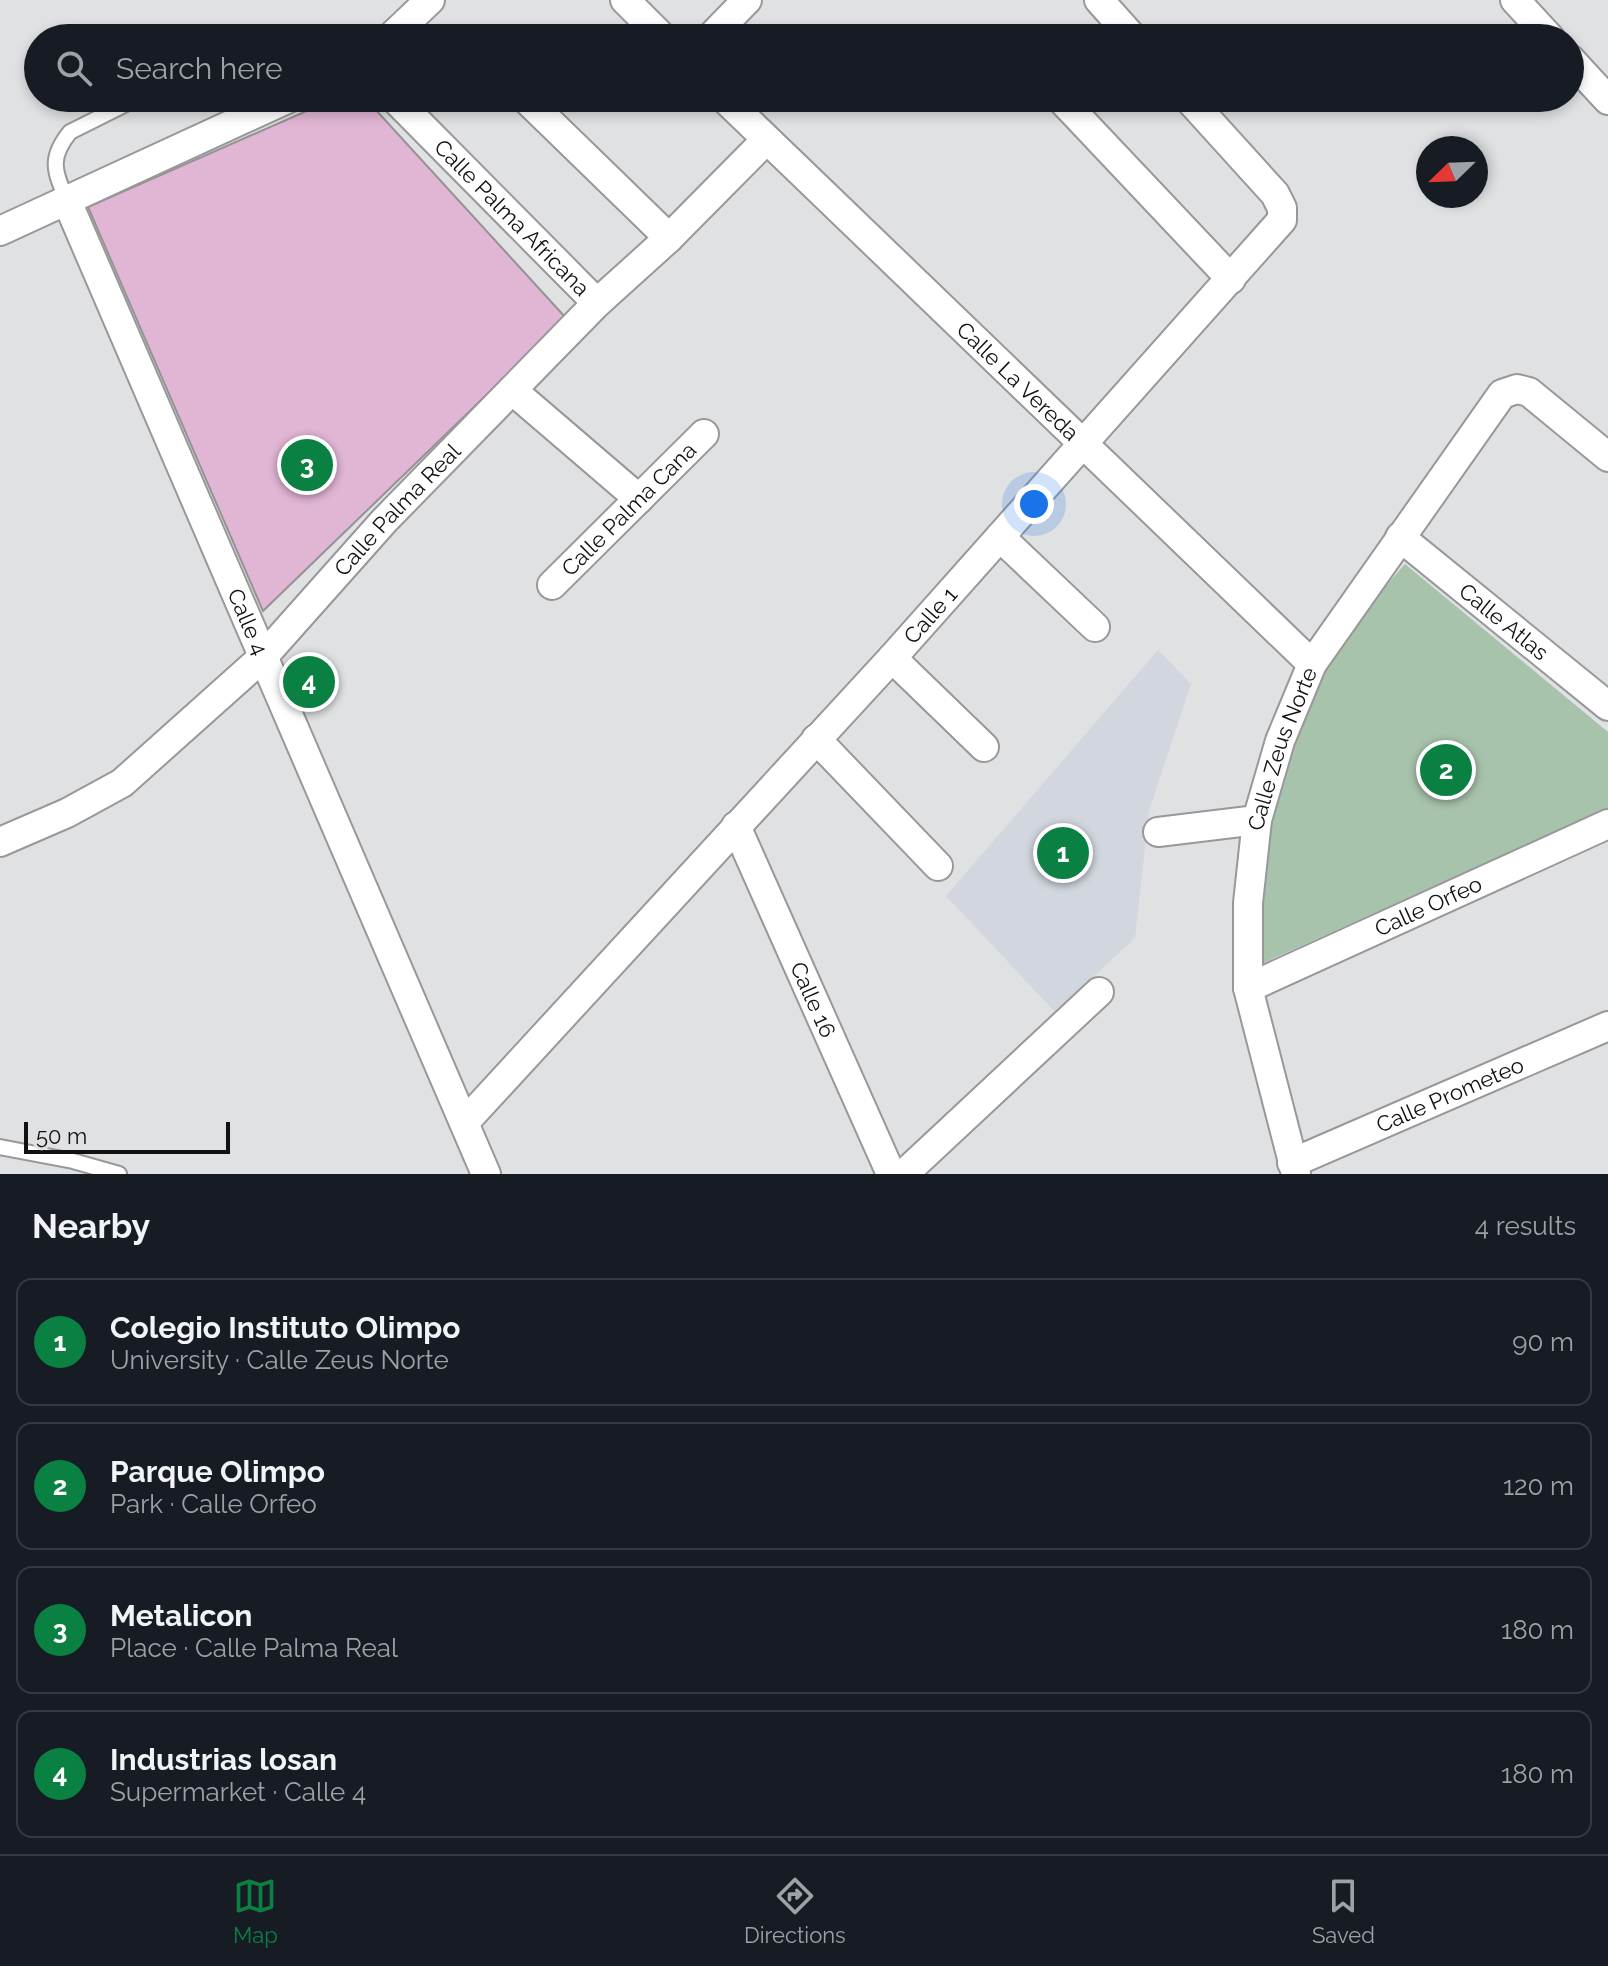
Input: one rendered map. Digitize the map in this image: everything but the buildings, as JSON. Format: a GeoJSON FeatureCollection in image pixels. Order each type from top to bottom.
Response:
{"type":"FeatureCollection","features":[{"type":"Feature","properties":{"kind":"street"},"geometry":{"type":"LineString","coordinates":[[405,24],[430,0]]}},
{"type":"Feature","properties":{"kind":"street"},"geometry":{"type":"LineString","coordinates":[[625,0],[649,24]]}},
{"type":"Feature","properties":{"kind":"street"},"geometry":{"type":"LineString","coordinates":[[724,24],[747,0]]}},
{"type":"Feature","properties":{"kind":"street"},"geometry":{"type":"LineString","coordinates":[[1099,0],[1120,24]]}},
{"type":"Feature","properties":{"kind":"street"},"geometry":{"type":"LineString","coordinates":[[1515,0],[1537,24]]}},
{"type":"Feature","properties":{"kind":"street"},"geometry":{"type":"LineString","coordinates":[[1584,74],[1608,100]]}},
{"type":"Feature","properties":{"kind":"street"},"geometry":{"type":"LineString","coordinates":[[0,231],[259,112]]}},
{"type":"Feature","properties":{"kind":"street","name":"Calle Palma Africana"},"geometry":{"type":"LineString","coordinates":[[408,112],[597,303]]}},
{"type":"Feature","properties":{"kind":"street"},"geometry":{"type":"LineString","coordinates":[[539,112],[669,238]]}},
{"type":"Feature","properties":{"kind":"street","name":"Calle La Vereda"},"geometry":{"type":"LineString","coordinates":[[738,112],[1312,664]]}},
{"type":"Feature","properties":{"kind":"street"},"geometry":{"type":"LineString","coordinates":[[1073,112],[1231,279]]}},
{"type":"Feature","properties":{"kind":"street","name":"Calle 1"},"geometry":{"type":"LineString","coordinates":[[465,1122],[892,658],[1282,220],[1282,208],[1275,194],[1201,112]]}},
{"type":"Feature","properties":{"kind":"street","name":"Calle Palma Real"},"geometry":{"type":"LineString","coordinates":[[0,841],[67,813],[122,783],[263,657],[384,521],[597,303],[669,238],[766,140]]}},
{"type":"Feature","properties":{"kind":"street","name":"Calle 4"},"geometry":{"type":"LineString","coordinates":[[67,201],[486,1174]]}},
{"type":"Feature","properties":{"kind":"street","name":"Calle Zeus Norte"},"geometry":{"type":"LineString","coordinates":[[1294,1169],[1248,988],[1248,903],[1257,820],[1280,741],[1312,664],[1502,394],[1517,389],[1529,392],[1608,457]]}},
{"type":"Feature","properties":{"kind":"street"},"geometry":{"type":"LineString","coordinates":[[512,390],[639,499]]}},
{"type":"Feature","properties":{"kind":"street","name":"Calle Palma Cana"},"geometry":{"type":"LineString","coordinates":[[552,585],[704,434]]}},
{"type":"Feature","properties":{"kind":"street"},"geometry":{"type":"LineString","coordinates":[[1000,537],[1095,627]]}},
{"type":"Feature","properties":{"kind":"street","name":"Calle Atlas"},"geometry":{"type":"LineString","coordinates":[[1400,537],[1608,706]]}},
{"type":"Feature","properties":{"kind":"street"},"geometry":{"type":"LineString","coordinates":[[892,658],[984,747]]}},
{"type":"Feature","properties":{"kind":"street"},"geometry":{"type":"LineString","coordinates":[[816,739],[938,866]]}},
{"type":"Feature","properties":{"kind":"street"},"geometry":{"type":"LineString","coordinates":[[1158,832],[1257,820]]}},
{"type":"Feature","properties":{"kind":"street","name":"Calle Orfeo"},"geometry":{"type":"LineString","coordinates":[[1248,988],[1608,824]]}},
{"type":"Feature","properties":{"kind":"street","name":"Calle 16"},"geometry":{"type":"LineString","coordinates":[[736,826],[891,1174]]}},
{"type":"Feature","properties":{"kind":"street"},"geometry":{"type":"LineString","coordinates":[[904,1174],[1099,992]]}},
{"type":"Feature","properties":{"kind":"street","name":"Calle Prometeo"},"geometry":{"type":"LineString","coordinates":[[1294,1169],[1608,1026]]}},
{"type":"Feature","properties":{"kind":"lane"},"geometry":{"type":"LineString","coordinates":[[67,201],[54,170],[64,139],[70,132],[110,112]]}},
{"type":"Feature","properties":{"kind":"lane"},"geometry":{"type":"LineString","coordinates":[[0,1147],[73,1161],[119,1174]]}},
{"type":"Feature","properties":{"kind":"shaded area"},"geometry":{"type":"Polygon","coordinates":[[[1158,650],[1191,684],[1149,811],[1135,938],[1055,1012],[946,896],[1158,650]]]}},
{"type":"Feature","properties":{"kind":"green space"},"geometry":{"type":"Polygon","coordinates":[[[1405,564],[1608,732],[1608,808],[1259,965],[1260,837],[1322,659],[1405,564]]]}},
{"type":"Feature","properties":{"kind":"place","name":"Metalicon"},"geometry":{"type":"Point","coordinates":[307,465]}},
{"type":"Feature","properties":{"kind":"place","name":"Industrias losan"},"geometry":{"type":"Point","coordinates":[309,682]}},
{"type":"Feature","properties":{"kind":"place","name":"Parque Olimpo"},"geometry":{"type":"Point","coordinates":[1446,770]}},
{"type":"Feature","properties":{"kind":"place","name":"Colegio Instituto Olimpo"},"geometry":{"type":"Point","coordinates":[1063,853]}}]}
